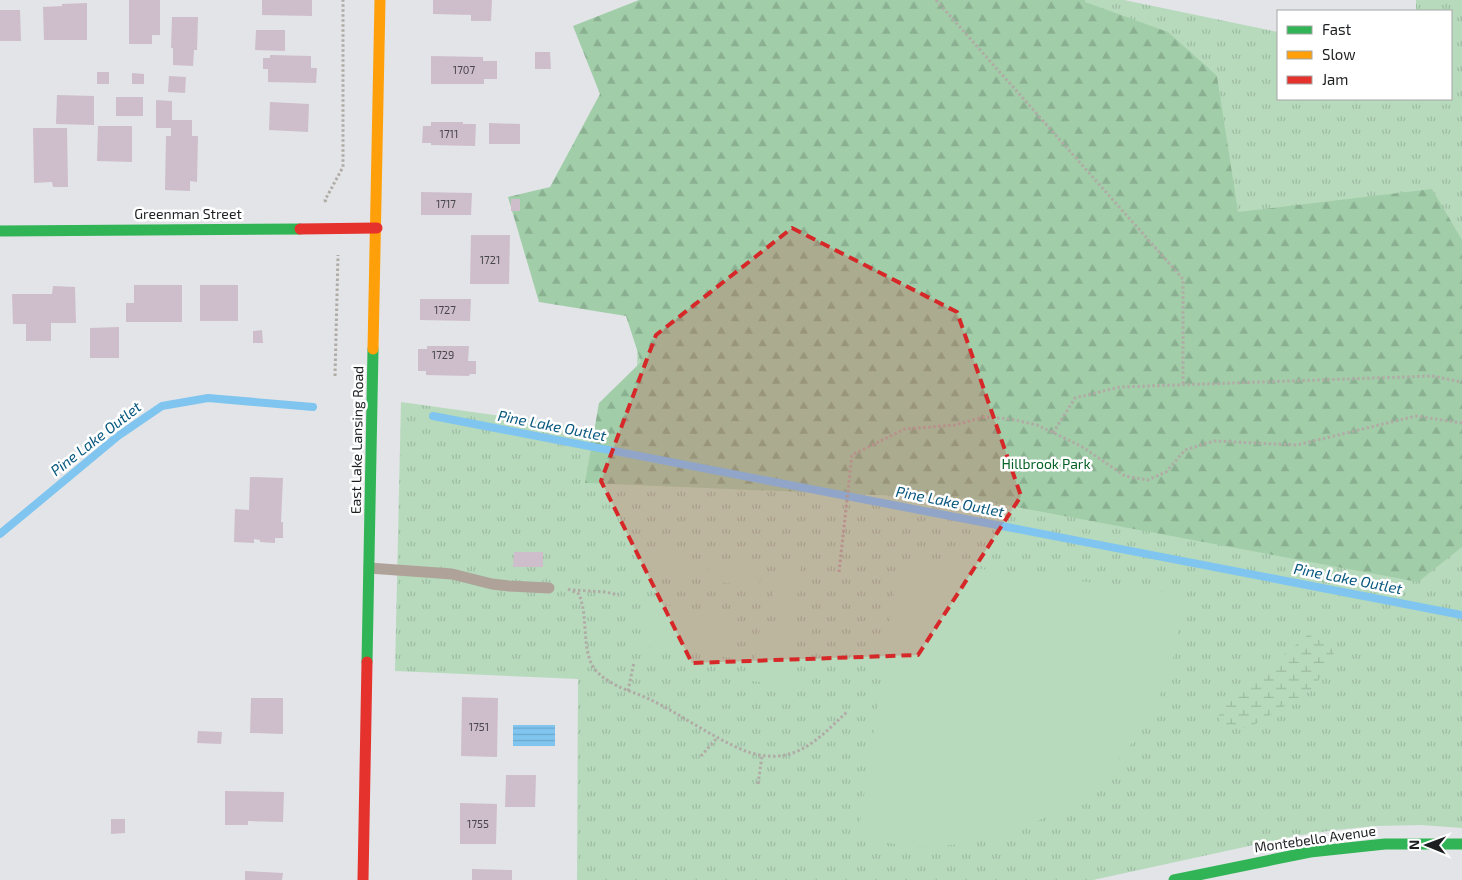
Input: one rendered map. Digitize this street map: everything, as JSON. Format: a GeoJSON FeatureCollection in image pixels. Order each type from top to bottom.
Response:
{"type":"FeatureCollection","features":[{"type":"Feature","properties":{"kind":"street","name":"East Lake Lansing Road"},"geometry":{"type":"LineString","coordinates":[[363,880],[380,0]]}},
{"type":"Feature","properties":{"kind":"street","name":"Greenman Street"},"geometry":{"type":"LineString","coordinates":[[0,231],[377,228]]}},
{"type":"Feature","properties":{"kind":"street","name":"Montebello Avenue"},"geometry":{"type":"LineString","coordinates":[[1174,880],[1310,852],[1385,844],[1462,844]]}},
{"type":"Feature","properties":{"kind":"lane"},"geometry":{"type":"LineString","coordinates":[[369,568],[452,574],[492,584],[549,588]]}},
{"type":"Feature","properties":{"kind":"path"},"geometry":{"type":"LineString","coordinates":[[335,376],[338,251],[326,200],[343,167],[343,0]]}},
{"type":"Feature","properties":{"kind":"path"},"geometry":{"type":"LineString","coordinates":[[936,0],[1183,279],[1183,385]]}},
{"type":"Feature","properties":{"kind":"path"},"geometry":{"type":"LineString","coordinates":[[1052,433],[1076,398],[1120,387],[1432,376],[1462,382]]}},
{"type":"Feature","properties":{"kind":"path"},"geometry":{"type":"LineString","coordinates":[[839,572],[852,455],[905,429],[955,425],[984,418],[1012,419],[1037,425],[1081,446],[1125,476],[1148,480],[1166,472],[1185,450],[1214,442],[1296,445],[1416,416],[1462,422]]}},
{"type":"Feature","properties":{"kind":"path"},"geometry":{"type":"LineString","coordinates":[[549,588],[605,592],[619,595]]}},
{"type":"Feature","properties":{"kind":"path"},"geometry":{"type":"LineString","coordinates":[[572,590],[579,594],[583,603],[588,656],[598,673],[609,681],[647,698],[748,752],[762,756],[784,755],[804,748],[814,742],[847,712]]}},
{"type":"Feature","properties":{"kind":"path"},"geometry":{"type":"LineString","coordinates":[[628,691],[634,662]]}},
{"type":"Feature","properties":{"kind":"path"},"geometry":{"type":"LineString","coordinates":[[701,756],[718,737]]}},
{"type":"Feature","properties":{"kind":"path"},"geometry":{"type":"LineString","coordinates":[[758,784],[762,756]]}},
{"type":"Feature","properties":{"kind":"highlighted area"},"geometry":{"type":"Polygon","coordinates":[[[792,228],[957,312],[1021,496],[918,655],[692,663],[601,481],[656,335],[792,228]]]}},
{"type":"Feature","properties":{"kind":"green space"},"geometry":{"type":"Polygon","coordinates":[[[639,0],[1085,0],[1085,2],[1168,32],[1217,76],[1238,212],[1432,189],[1462,240],[1462,547],[1418,582],[973,499],[585,483],[599,403],[641,362],[626,316],[539,302],[508,197],[550,187],[600,94],[573,26],[639,0]]]}},
{"type":"Feature","properties":{"kind":"green space","name":"Hillbrook Park"},"geometry":{"type":"Polygon","coordinates":[[[641,0],[1124,0],[1277,32],[1277,100],[1452,100],[1452,10],[1416,10],[1416,0],[1462,0],[1462,828],[1421,825],[1376,826],[1335,830],[1295,836],[1093,880],[577,880],[578,679],[395,671],[401,402],[631,434],[637,372],[641,0]]]}},
{"type":"Feature","properties":{"kind":"green space"},"geometry":{"type":"Polygon","coordinates":[[[639,546],[690,553],[687,576],[636,569],[639,546]]]}},
{"type":"Feature","properties":{"kind":"green space"},"geometry":{"type":"Polygon","coordinates":[[[709,557],[762,565],[759,588],[706,580],[709,557]]]}},
{"type":"Feature","properties":{"kind":"green space"},"geometry":{"type":"Polygon","coordinates":[[[917,561],[1182,594],[1173,660],[1154,708],[1132,743],[1106,773],[1075,799],[1041,819],[1003,834],[963,843],[913,846],[858,836],[897,574],[917,561]]]}},
{"type":"Feature","properties":{"kind":"green space"},"geometry":{"type":"Polygon","coordinates":[[[778,563],[801,566],[794,618],[770,614],[778,563]]]}},
{"type":"Feature","properties":{"kind":"green space"},"geometry":{"type":"Polygon","coordinates":[[[647,603],[738,615],[732,658],[641,645],[647,603]]]}},
{"type":"Feature","properties":{"kind":"green space"},"geometry":{"type":"Polygon","coordinates":[[[761,621],[799,627],[790,686],[752,681],[761,621]]]}},
{"type":"Feature","properties":{"kind":"green space"},"geometry":{"type":"Polygon","coordinates":[[[1309,634],[1332,638],[1335,651],[1314,688],[1249,728],[1222,727],[1218,717],[1227,702],[1309,634]]]}},
{"type":"Feature","properties":{"kind":"water"},"geometry":{"type":"Polygon","coordinates":[[[513,725],[555,725],[555,746],[513,746],[513,725]]]}},
{"type":"Feature","properties":{"kind":"building"},"geometry":{"type":"Polygon","coordinates":[[[129,0],[160,0],[160,35],[152,35],[152,44],[129,44],[129,0]]]}},
{"type":"Feature","properties":{"kind":"building"},"geometry":{"type":"Polygon","coordinates":[[[262,0],[312,0],[312,16],[262,15],[262,0]]]}},
{"type":"Feature","properties":{"kind":"building"},"geometry":{"type":"Polygon","coordinates":[[[433,0],[492,0],[491,21],[471,21],[471,15],[433,14],[433,0]]]}},
{"type":"Feature","properties":{"kind":"building"},"geometry":{"type":"Polygon","coordinates":[[[87,3],[87,40],[44,40],[43,7],[87,3]]]}},
{"type":"Feature","properties":{"kind":"building"},"geometry":{"type":"Polygon","coordinates":[[[0,10],[20,10],[21,41],[0,41],[0,10]]]}},
{"type":"Feature","properties":{"kind":"building"},"geometry":{"type":"Polygon","coordinates":[[[172,17],[198,17],[197,50],[194,50],[193,66],[173,65],[173,48],[171,48],[172,17]]]}},
{"type":"Feature","properties":{"kind":"building"},"geometry":{"type":"Polygon","coordinates":[[[256,30],[285,30],[285,51],[255,50],[256,30]]]}},
{"type":"Feature","properties":{"kind":"building"},"geometry":{"type":"Polygon","coordinates":[[[535,52],[550,52],[551,69],[535,69],[535,52]]]}},
{"type":"Feature","properties":{"kind":"building"},"geometry":{"type":"Polygon","coordinates":[[[270,55],[311,56],[311,68],[317,68],[316,83],[268,82],[268,69],[263,69],[263,58],[270,58],[270,55]]]}},
{"type":"Feature","properties":{"kind":"building"},"geometry":{"type":"Polygon","coordinates":[[[431,56],[483,57],[483,61],[497,61],[497,79],[484,79],[484,84],[431,84],[431,56]]]}},
{"type":"Feature","properties":{"kind":"building"},"geometry":{"type":"Polygon","coordinates":[[[97,72],[109,72],[109,84],[97,84],[97,72]]]}},
{"type":"Feature","properties":{"kind":"building"},"geometry":{"type":"Polygon","coordinates":[[[132,73],[144,74],[144,84],[132,84],[132,73]]]}},
{"type":"Feature","properties":{"kind":"building"},"geometry":{"type":"Polygon","coordinates":[[[169,76],[186,77],[185,93],[168,92],[169,76]]]}},
{"type":"Feature","properties":{"kind":"building"},"geometry":{"type":"Polygon","coordinates":[[[57,95],[94,96],[94,125],[56,124],[57,95]]]}},
{"type":"Feature","properties":{"kind":"building"},"geometry":{"type":"Polygon","coordinates":[[[116,97],[143,97],[143,116],[116,116],[116,97]]]}},
{"type":"Feature","properties":{"kind":"building"},"geometry":{"type":"Polygon","coordinates":[[[156,100],[172,101],[172,120],[192,120],[192,136],[198,136],[197,182],[190,181],[190,191],[165,190],[166,136],[171,136],[171,128],[156,128],[156,100]]]}},
{"type":"Feature","properties":{"kind":"building"},"geometry":{"type":"Polygon","coordinates":[[[270,102],[309,104],[308,132],[269,130],[270,102]]]}},
{"type":"Feature","properties":{"kind":"building"},"geometry":{"type":"Polygon","coordinates":[[[431,122],[476,124],[475,146],[422,143],[423,126],[431,126],[431,122]]]}},
{"type":"Feature","properties":{"kind":"building"},"geometry":{"type":"Polygon","coordinates":[[[489,123],[520,124],[520,144],[489,144],[489,123]]]}},
{"type":"Feature","properties":{"kind":"building"},"geometry":{"type":"Polygon","coordinates":[[[98,126],[132,126],[132,162],[97,161],[98,126]]]}},
{"type":"Feature","properties":{"kind":"building"},"geometry":{"type":"Polygon","coordinates":[[[33,128],[67,128],[68,187],[53,187],[52,182],[34,183],[33,128]]]}},
{"type":"Feature","properties":{"kind":"building"},"geometry":{"type":"Polygon","coordinates":[[[421,192],[472,193],[471,215],[421,215],[421,192]]]}},
{"type":"Feature","properties":{"kind":"building"},"geometry":{"type":"Polygon","coordinates":[[[511,199],[520,199],[520,211],[511,211],[511,199]]]}},
{"type":"Feature","properties":{"kind":"building"},"geometry":{"type":"Polygon","coordinates":[[[471,235],[510,235],[509,284],[470,284],[471,235]]]}},
{"type":"Feature","properties":{"kind":"building"},"geometry":{"type":"Polygon","coordinates":[[[134,285],[182,285],[182,322],[126,322],[126,303],[134,303],[134,285]]]}},
{"type":"Feature","properties":{"kind":"building"},"geometry":{"type":"Polygon","coordinates":[[[200,285],[238,285],[238,321],[200,321],[200,285]]]}},
{"type":"Feature","properties":{"kind":"building"},"geometry":{"type":"Polygon","coordinates":[[[53,286],[75,287],[76,323],[51,323],[51,341],[26,341],[26,324],[13,324],[12,294],[52,294],[53,286]]]}},
{"type":"Feature","properties":{"kind":"building"},"geometry":{"type":"Polygon","coordinates":[[[420,299],[471,299],[470,321],[420,320],[420,299]]]}},
{"type":"Feature","properties":{"kind":"building"},"geometry":{"type":"Polygon","coordinates":[[[119,327],[119,358],[90,358],[90,328],[119,327]]]}},
{"type":"Feature","properties":{"kind":"building"},"geometry":{"type":"Polygon","coordinates":[[[262,330],[263,343],[253,343],[253,331],[262,330]]]}},
{"type":"Feature","properties":{"kind":"building"},"geometry":{"type":"Polygon","coordinates":[[[427,346],[469,346],[468,361],[476,361],[476,374],[470,374],[469,376],[426,375],[426,371],[418,371],[418,349],[427,349],[427,346]]]}},
{"type":"Feature","properties":{"kind":"building"},"geometry":{"type":"Polygon","coordinates":[[[250,477],[283,478],[281,522],[283,522],[283,538],[275,538],[275,543],[260,542],[260,540],[254,539],[254,543],[234,542],[235,509],[249,510],[250,477]]]}},
{"type":"Feature","properties":{"kind":"building"},"geometry":{"type":"Polygon","coordinates":[[[514,552],[543,552],[543,567],[513,567],[514,552]]]}},
{"type":"Feature","properties":{"kind":"building"},"geometry":{"type":"Polygon","coordinates":[[[462,697],[498,698],[497,757],[461,756],[462,697]]]}},
{"type":"Feature","properties":{"kind":"building"},"geometry":{"type":"Polygon","coordinates":[[[251,698],[283,698],[283,734],[250,733],[251,698]]]}},
{"type":"Feature","properties":{"kind":"building"},"geometry":{"type":"Polygon","coordinates":[[[198,731],[222,732],[221,744],[197,743],[198,731]]]}},
{"type":"Feature","properties":{"kind":"building"},"geometry":{"type":"Polygon","coordinates":[[[506,775],[536,775],[535,807],[505,807],[506,775]]]}},
{"type":"Feature","properties":{"kind":"building"},"geometry":{"type":"Polygon","coordinates":[[[225,791],[284,792],[283,822],[248,821],[248,825],[225,825],[225,791]]]}},
{"type":"Feature","properties":{"kind":"building"},"geometry":{"type":"Polygon","coordinates":[[[460,803],[497,804],[496,844],[460,844],[460,803]]]}},
{"type":"Feature","properties":{"kind":"building"},"geometry":{"type":"Polygon","coordinates":[[[111,819],[125,819],[125,833],[111,834],[111,819]]]}},
{"type":"Feature","properties":{"kind":"building"},"geometry":{"type":"Polygon","coordinates":[[[472,869],[512,870],[512,880],[472,880],[472,869]]]}},
{"type":"Feature","properties":{"kind":"building"},"geometry":{"type":"Polygon","coordinates":[[[245,871],[283,873],[282,880],[245,880],[245,871]]]}},
{"type":"Feature","properties":{"kind":"waterway","name":"Pine Lake Outlet"},"geometry":{"type":"LineString","coordinates":[[0,534],[118,436],[162,406],[208,398],[313,407]]}},
{"type":"Feature","properties":{"kind":"waterway","name":"Pine Lake Outlet"},"geometry":{"type":"LineString","coordinates":[[433,416],[1462,615]]}},
{"type":"Feature","properties":{"kind":"traffic: fast"},"geometry":{"type":"LineString","coordinates":[[0,231],[300,229]]}},
{"type":"Feature","properties":{"kind":"traffic: fast"},"geometry":{"type":"LineString","coordinates":[[367,662],[373,349]]}},
{"type":"Feature","properties":{"kind":"traffic: fast"},"geometry":{"type":"LineString","coordinates":[[1174,880],[1310,852],[1385,844],[1462,844]]}},
{"type":"Feature","properties":{"kind":"traffic: slow"},"geometry":{"type":"LineString","coordinates":[[373,349],[380,0]]}},
{"type":"Feature","properties":{"kind":"traffic: jam"},"geometry":{"type":"LineString","coordinates":[[300,229],[377,228]]}},
{"type":"Feature","properties":{"kind":"traffic: jam"},"geometry":{"type":"LineString","coordinates":[[363,880],[367,662]]}}]}
